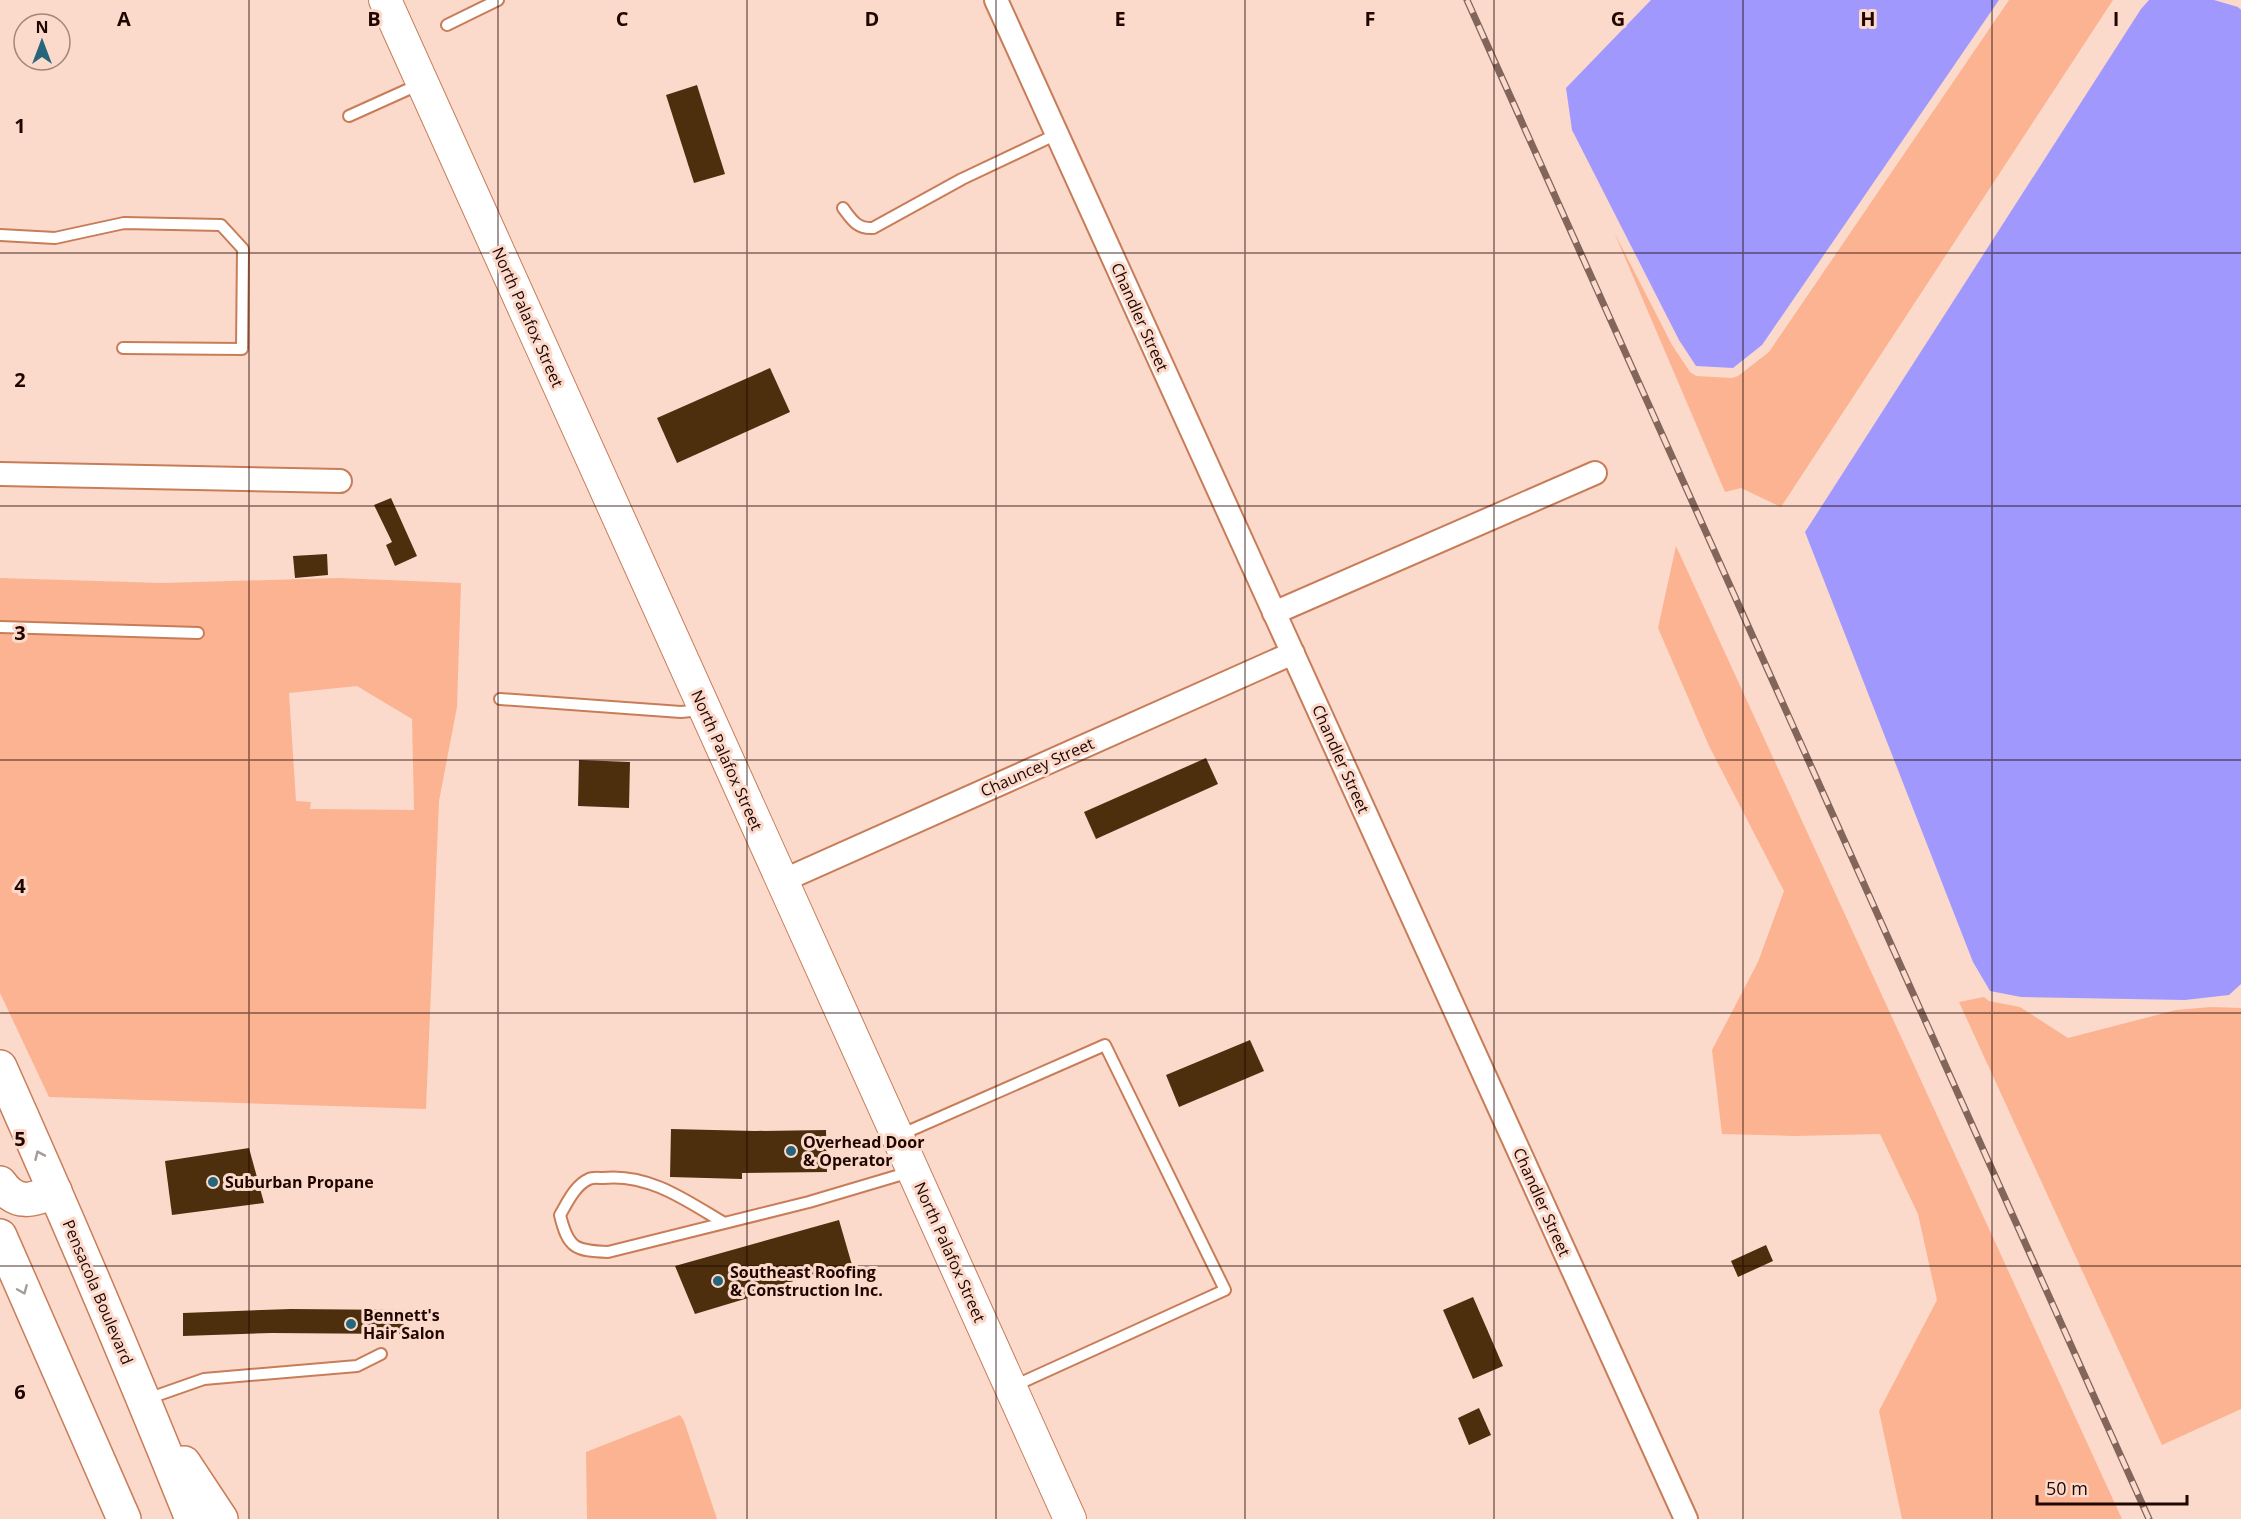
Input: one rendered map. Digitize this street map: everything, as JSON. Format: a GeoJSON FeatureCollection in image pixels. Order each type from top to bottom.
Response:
{"type":"FeatureCollection","features":[{"type":"Feature","properties":{"kind":"highway","name":"Pensacola Boulevard"},"geometry":{"type":"LineString","coordinates":[[0,1067],[144,1400],[192,1519]]}},
{"type":"Feature","properties":{"kind":"highway"},"geometry":{"type":"LineString","coordinates":[[0,1184],[16,1198],[32,1200],[55,1191]]}},
{"type":"Feature","properties":{"kind":"highway"},"geometry":{"type":"LineString","coordinates":[[0,1236],[69,1398],[124,1519]]}},
{"type":"Feature","properties":{"kind":"highway"},"geometry":{"type":"LineString","coordinates":[[69,1398],[100,1519]]}},
{"type":"Feature","properties":{"kind":"highway"},"geometry":{"type":"LineString","coordinates":[[144,1400],[221,1519]]}},
{"type":"Feature","properties":{"kind":"main road","name":"North Palafox Street"},"geometry":{"type":"LineString","coordinates":[[385,0],[1070,1519]]}},
{"type":"Feature","properties":{"kind":"street","name":"Chandler Street"},"geometry":{"type":"LineString","coordinates":[[996,0],[1686,1519]]}},
{"type":"Feature","properties":{"kind":"street"},"geometry":{"type":"LineString","coordinates":[[1274,613],[1595,473]]}},
{"type":"Feature","properties":{"kind":"street"},"geometry":{"type":"LineString","coordinates":[[0,474],[340,482]]}},
{"type":"Feature","properties":{"kind":"street","name":"Chauncey Street"},"geometry":{"type":"LineString","coordinates":[[782,881],[1293,653]]}},
{"type":"Feature","properties":{"kind":"lane"},"geometry":{"type":"LineString","coordinates":[[447,25],[498,0]]}},
{"type":"Feature","properties":{"kind":"lane"},"geometry":{"type":"LineString","coordinates":[[349,116],[423,83]]}},
{"type":"Feature","properties":{"kind":"lane"},"geometry":{"type":"LineString","coordinates":[[843,208],[855,224],[866,229],[873,228],[962,179],[1057,134]]}},
{"type":"Feature","properties":{"kind":"lane"},"geometry":{"type":"LineString","coordinates":[[0,235],[55,238],[124,223],[221,225],[243,249],[242,349],[123,348]]}},
{"type":"Feature","properties":{"kind":"lane"},"geometry":{"type":"LineString","coordinates":[[0,627],[198,633]]}},
{"type":"Feature","properties":{"kind":"lane"},"geometry":{"type":"LineString","coordinates":[[500,699],[681,712],[696,712],[704,709]]}},
{"type":"Feature","properties":{"kind":"lane"},"geometry":{"type":"LineString","coordinates":[[897,1136],[1105,1045],[1225,1290],[1011,1387]]}},
{"type":"Feature","properties":{"kind":"lane"},"geometry":{"type":"LineString","coordinates":[[724,1223],[667,1189],[634,1179],[612,1177],[589,1179],[573,1192],[560,1215],[565,1236],[576,1247],[589,1251],[608,1252],[809,1202],[913,1171]]}},
{"type":"Feature","properties":{"kind":"lane"},"geometry":{"type":"LineString","coordinates":[[144,1400],[204,1379],[357,1366],[381,1353]]}},
{"type":"Feature","properties":{"kind":"shaded area"},"geometry":{"type":"Polygon","coordinates":[[[1651,0],[1999,0],[1762,345],[1733,368],[1696,366],[1679,340],[1572,130],[1566,88],[1651,0]]]}},
{"type":"Feature","properties":{"kind":"shaded area"},"geometry":{"type":"Polygon","coordinates":[[[2009,0],[2113,0],[1781,507],[1741,488],[1725,492],[1614,232],[1672,345],[1690,372],[1696,376],[1732,378],[1738,376],[1769,352],[2009,0]]]}},
{"type":"Feature","properties":{"kind":"shaded area"},"geometry":{"type":"Polygon","coordinates":[[[2149,0],[2214,0],[2241,10],[2241,984],[2229,995],[2185,1000],[2021,997],[1990,991],[1973,962],[1805,532],[2141,9],[2149,0]]]}},
{"type":"Feature","properties":{"kind":"shaded area"},"geometry":{"type":"Polygon","coordinates":[[[1676,546],[2122,1519],[1902,1519],[1879,1411],[1937,1300],[1918,1214],[1880,1134],[1794,1136],[1722,1134],[1712,1050],[1758,962],[1784,891],[1709,746],[1658,628],[1676,546]]]}},
{"type":"Feature","properties":{"kind":"shaded area"},"geometry":{"type":"Polygon","coordinates":[[[0,578],[162,583],[338,578],[461,583],[457,707],[439,801],[426,1109],[49,1097],[0,993],[0,578]],[[357,686],[289,693],[296,801],[311,802],[310,809],[414,810],[412,719],[357,686]]]}},
{"type":"Feature","properties":{"kind":"shaded area"},"geometry":{"type":"Polygon","coordinates":[[[1984,997],[1989,1001],[2020,1007],[2068,1038],[2176,1010],[2211,1007],[2241,1008],[2241,1409],[2162,1445],[1959,1002],[1984,997]]]}},
{"type":"Feature","properties":{"kind":"shaded area"},"geometry":{"type":"Polygon","coordinates":[[[680,1415],[717,1519],[587,1519],[586,1452],[680,1415]]]}},
{"type":"Feature","properties":{"kind":"building"},"geometry":{"type":"Polygon","coordinates":[[[697,85],[725,174],[694,183],[666,95],[697,85]]]}},
{"type":"Feature","properties":{"kind":"building"},"geometry":{"type":"Polygon","coordinates":[[[770,368],[790,412],[677,463],[657,418],[770,368]]]}},
{"type":"Feature","properties":{"kind":"building"},"geometry":{"type":"Polygon","coordinates":[[[391,498],[417,556],[395,566],[386,545],[392,542],[374,505],[391,498]]]}},
{"type":"Feature","properties":{"kind":"building"},"geometry":{"type":"Polygon","coordinates":[[[327,554],[328,575],[295,578],[293,556],[327,554]]]}},
{"type":"Feature","properties":{"kind":"building"},"geometry":{"type":"Polygon","coordinates":[[[1206,758],[1218,784],[1096,839],[1084,812],[1206,758]]]}},
{"type":"Feature","properties":{"kind":"building"},"geometry":{"type":"Polygon","coordinates":[[[579,760],[630,762],[629,808],[578,806],[579,760]]]}},
{"type":"Feature","properties":{"kind":"building"},"geometry":{"type":"Polygon","coordinates":[[[1250,1040],[1264,1071],[1179,1107],[1166,1075],[1250,1040]]]}},
{"type":"Feature","properties":{"kind":"building"},"geometry":{"type":"Polygon","coordinates":[[[671,1129],[826,1130],[827,1172],[742,1173],[742,1179],[670,1177],[671,1129]]]}},
{"type":"Feature","properties":{"kind":"building","name":"Suburban Propane"},"geometry":{"type":"Polygon","coordinates":[[[249,1148],[264,1203],[172,1215],[165,1161],[249,1148]]]}},
{"type":"Feature","properties":{"kind":"building"},"geometry":{"type":"Polygon","coordinates":[[[839,1220],[852,1265],[757,1291],[758,1295],[695,1314],[675,1266],[839,1220]]]}},
{"type":"Feature","properties":{"kind":"building"},"geometry":{"type":"Polygon","coordinates":[[[1766,1245],[1773,1261],[1738,1277],[1731,1261],[1766,1245]]]}},
{"type":"Feature","properties":{"kind":"building"},"geometry":{"type":"Polygon","coordinates":[[[1473,1297],[1503,1366],[1473,1379],[1443,1310],[1473,1297]]]}},
{"type":"Feature","properties":{"kind":"building"},"geometry":{"type":"Polygon","coordinates":[[[291,1309],[404,1310],[404,1334],[271,1333],[183,1336],[183,1313],[291,1309]]]}},
{"type":"Feature","properties":{"kind":"building"},"geometry":{"type":"Polygon","coordinates":[[[1479,1408],[1491,1435],[1469,1445],[1458,1418],[1479,1408]]]}},
{"type":"Feature","properties":{"kind":"railway"},"geometry":{"type":"LineString","coordinates":[[1467,0],[2149,1519]]}},
{"type":"Feature","properties":{"kind":"place","name":"Overhead Door & Operator"},"geometry":{"type":"Point","coordinates":[791,1151]}},
{"type":"Feature","properties":{"kind":"place","name":"Suburban Propane"},"geometry":{"type":"Point","coordinates":[213,1182]}},
{"type":"Feature","properties":{"kind":"place","name":"Southeast Roofing & Construction Inc."},"geometry":{"type":"Point","coordinates":[718,1281]}},
{"type":"Feature","properties":{"kind":"place","name":"Bennett's Hair Salon"},"geometry":{"type":"Point","coordinates":[351,1324]}}]}
